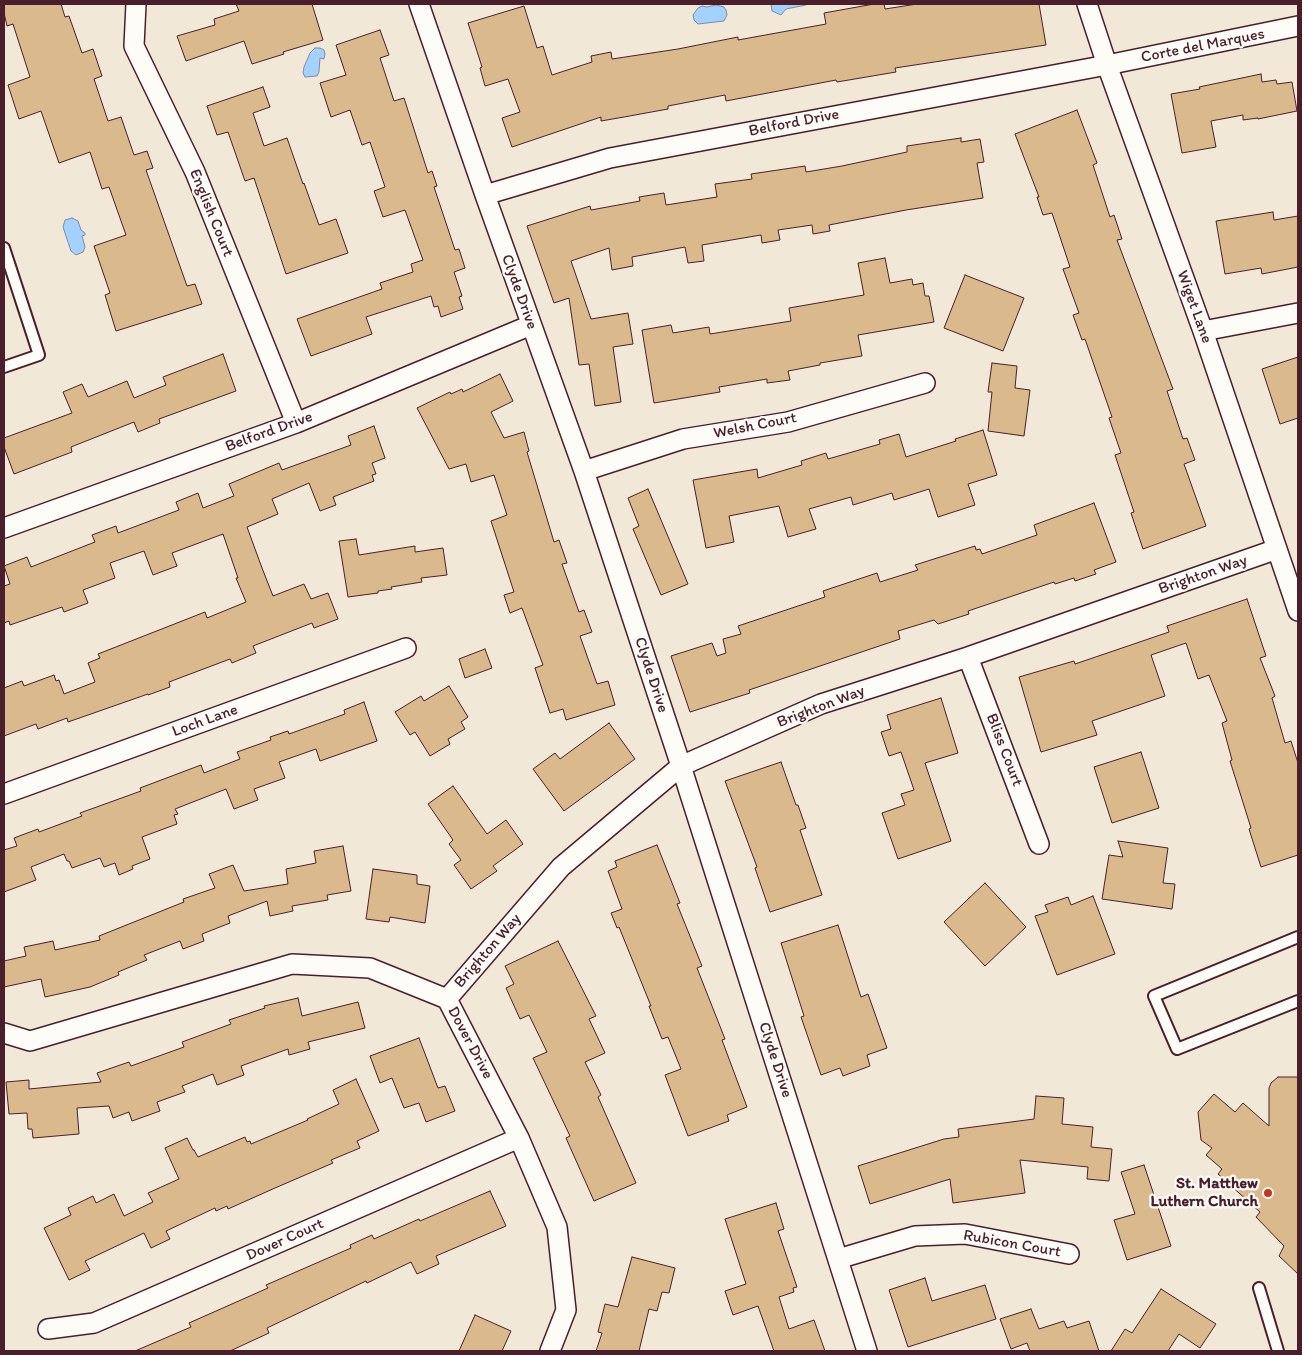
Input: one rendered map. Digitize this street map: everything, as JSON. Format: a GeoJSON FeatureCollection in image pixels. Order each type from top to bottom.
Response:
{"type":"FeatureCollection","features":[{"type":"Feature","properties":{"kind":"street","name":"English Court"},"geometry":{"type":"LineString","coordinates":[[136,4],[134,46],[195,172],[296,423]]}},
{"type":"Feature","properties":{"kind":"street","name":"Clyde Drive"},"geometry":{"type":"LineString","coordinates":[[419,4],[584,471],[867,1351]]}},
{"type":"Feature","properties":{"kind":"street","name":"Wiget Lane"},"geometry":{"type":"LineString","coordinates":[[1087,4],[1107,65],[1203,331],[1298,611]]}},
{"type":"Feature","properties":{"kind":"street","name":"Corte del Marques"},"geometry":{"type":"LineString","coordinates":[[1107,65],[1298,26]]}},
{"type":"Feature","properties":{"kind":"street","name":"Belford Drive"},"geometry":{"type":"LineString","coordinates":[[485,195],[610,158],[1107,65]]}},
{"type":"Feature","properties":{"kind":"street"},"geometry":{"type":"LineString","coordinates":[[1203,331],[1298,313]]}},
{"type":"Feature","properties":{"kind":"street","name":"Belford Drive"},"geometry":{"type":"LineString","coordinates":[[4,528],[296,423],[531,325]]}},
{"type":"Feature","properties":{"kind":"street","name":"Welsh Court"},"geometry":{"type":"LineString","coordinates":[[584,471],[684,439],[788,422],[925,383]]}},
{"type":"Feature","properties":{"kind":"street","name":"Brighton Way"},"geometry":{"type":"LineString","coordinates":[[447,999],[562,867],[680,766],[821,704],[968,657],[1277,549]]}},
{"type":"Feature","properties":{"kind":"street","name":"Loch Lane"},"geometry":{"type":"LineString","coordinates":[[4,794],[406,648]]}},
{"type":"Feature","properties":{"kind":"street","name":"Bliss Court"},"geometry":{"type":"LineString","coordinates":[[968,657],[1039,844]]}},
{"type":"Feature","properties":{"kind":"street","name":"Dover Drive"},"geometry":{"type":"LineString","coordinates":[[4,1033],[30,1040],[292,964],[370,968],[447,999],[519,1138],[557,1227],[566,1310],[550,1351]]}},
{"type":"Feature","properties":{"kind":"street","name":"Dover Court"},"geometry":{"type":"LineString","coordinates":[[48,1329],[94,1323],[519,1138]]}},
{"type":"Feature","properties":{"kind":"street","name":"Rubicon Court"},"geometry":{"type":"LineString","coordinates":[[838,1259],[915,1236],[965,1234],[1069,1254]]}},
{"type":"Feature","properties":{"kind":"lane"},"geometry":{"type":"LineString","coordinates":[[4,248],[39,356],[4,368]]}},
{"type":"Feature","properties":{"kind":"lane"},"geometry":{"type":"LineString","coordinates":[[1298,937],[1154,996],[1177,1049],[1298,1000]]}},
{"type":"Feature","properties":{"kind":"lane"},"geometry":{"type":"LineString","coordinates":[[1259,1288],[1278,1351]]}},
{"type":"Feature","properties":{"kind":"water"},"geometry":{"type":"Polygon","coordinates":[[[771,4],[806,5],[786,9],[781,15],[772,11],[771,4]]]}},
{"type":"Feature","properties":{"kind":"water"},"geometry":{"type":"Polygon","coordinates":[[[716,5],[724,7],[726,10],[727,15],[724,21],[698,24],[694,20],[693,15],[698,8],[716,5]]]}},
{"type":"Feature","properties":{"kind":"water"},"geometry":{"type":"Polygon","coordinates":[[[315,48],[324,50],[324,59],[320,58],[317,76],[305,77],[303,73],[304,67],[310,53],[315,48]]]}},
{"type":"Feature","properties":{"kind":"water"},"geometry":{"type":"Polygon","coordinates":[[[72,218],[78,221],[81,230],[85,233],[82,236],[85,247],[83,252],[76,255],[71,251],[63,227],[65,220],[72,218]]]}},
{"type":"Feature","properties":{"kind":"building"},"geometry":{"type":"Polygon","coordinates":[[[4,4],[61,4],[65,17],[69,16],[82,53],[93,49],[102,76],[94,79],[108,121],[121,117],[134,155],[147,151],[153,168],[146,170],[187,286],[195,284],[202,304],[116,331],[105,295],[110,293],[94,246],[126,235],[109,187],[102,189],[90,152],[59,163],[41,111],[19,119],[8,85],[30,77],[13,24],[7,26],[4,4]]]}},
{"type":"Feature","properties":{"kind":"building"},"geometry":{"type":"Polygon","coordinates":[[[236,4],[312,4],[323,40],[252,64],[244,41],[186,61],[177,36],[215,25],[214,19],[239,11],[236,4]]]}},
{"type":"Feature","properties":{"kind":"building"},"geometry":{"type":"Polygon","coordinates":[[[884,4],[885,9],[917,4],[1039,4],[1046,45],[895,68],[896,72],[837,82],[836,80],[726,101],[725,95],[668,106],[668,109],[624,117],[601,121],[601,117],[512,147],[502,118],[520,112],[508,79],[485,86],[480,68],[482,67],[468,23],[524,6],[537,48],[543,46],[552,75],[592,62],[591,56],[611,52],[612,59],[678,49],[738,37],[738,40],[826,24],[824,13],[884,4]]]}},
{"type":"Feature","properties":{"kind":"building"},"geometry":{"type":"Polygon","coordinates":[[[380,30],[389,55],[380,58],[394,101],[404,98],[428,173],[432,171],[437,186],[434,187],[455,250],[459,249],[465,268],[454,272],[462,296],[459,297],[463,309],[441,317],[438,306],[434,307],[431,296],[366,317],[372,334],[311,356],[297,319],[382,289],[380,283],[413,272],[411,264],[423,260],[405,210],[383,217],[374,191],[385,187],[370,142],[362,145],[350,110],[331,117],[320,83],[346,75],[336,45],[380,30]]]}},
{"type":"Feature","properties":{"kind":"building"},"geometry":{"type":"Polygon","coordinates":[[[1261,74],[1262,82],[1276,80],[1277,84],[1292,82],[1297,111],[1258,119],[1243,120],[1243,115],[1211,121],[1216,147],[1182,153],[1171,94],[1261,74]]]}},
{"type":"Feature","properties":{"kind":"building"},"geometry":{"type":"Polygon","coordinates":[[[263,87],[270,107],[253,113],[264,146],[287,138],[319,225],[336,219],[348,253],[286,274],[254,178],[245,181],[228,132],[217,135],[207,106],[263,87]]]}},
{"type":"Feature","properties":{"kind":"building"},"geometry":{"type":"Polygon","coordinates":[[[1077,110],[1097,163],[1093,165],[1110,217],[1114,215],[1122,239],[1117,240],[1173,389],[1167,391],[1183,439],[1187,438],[1195,460],[1184,464],[1206,526],[1143,549],[1131,513],[1134,512],[1115,455],[1121,453],[1109,418],[1112,417],[1085,339],[1082,340],[1073,315],[1079,313],[1063,269],[1070,267],[1052,213],[1043,215],[1037,197],[1039,197],[1015,134],[1077,110]]]}},
{"type":"Feature","properties":{"kind":"building"},"geometry":{"type":"Polygon","coordinates":[[[961,138],[961,142],[980,139],[984,162],[977,163],[983,198],[829,225],[830,231],[813,234],[812,225],[778,230],[780,240],[762,243],[761,235],[702,245],[704,261],[688,263],[685,247],[632,257],[633,266],[612,270],[609,248],[571,261],[591,319],[628,313],[633,344],[613,347],[621,402],[595,406],[589,364],[579,365],[569,298],[554,303],[527,226],[590,206],[591,210],[640,201],[639,197],[664,193],[666,205],[717,197],[715,184],[752,179],[751,174],[805,166],[806,172],[842,166],[907,152],[907,146],[961,138]]]}},
{"type":"Feature","properties":{"kind":"building"},"geometry":{"type":"Polygon","coordinates":[[[1273,212],[1274,220],[1298,216],[1298,267],[1262,274],[1261,268],[1225,274],[1216,221],[1273,212]]]}},
{"type":"Feature","properties":{"kind":"building"},"geometry":{"type":"Polygon","coordinates":[[[885,258],[890,283],[912,279],[913,285],[923,283],[925,296],[929,296],[934,322],[858,335],[862,356],[788,371],[790,380],[767,383],[767,379],[719,387],[720,392],[654,403],[642,330],[671,325],[673,333],[709,327],[710,334],[791,321],[789,308],[864,295],[858,263],[885,258]]]}},
{"type":"Feature","properties":{"kind":"building"},"geometry":{"type":"Polygon","coordinates":[[[965,275],[1024,298],[1003,351],[944,328],[965,275]]]}},
{"type":"Feature","properties":{"kind":"building"},"geometry":{"type":"Polygon","coordinates":[[[223,354],[236,391],[159,419],[160,423],[138,432],[134,422],[71,447],[72,452],[14,474],[4,447],[4,438],[72,413],[63,392],[82,384],[88,397],[127,381],[134,398],[166,385],[163,377],[223,354]]]}},
{"type":"Feature","properties":{"kind":"building"},"geometry":{"type":"Polygon","coordinates":[[[1298,357],[1298,418],[1280,424],[1262,369],[1298,357]]]}},
{"type":"Feature","properties":{"kind":"building"},"geometry":{"type":"Polygon","coordinates":[[[992,363],[1017,366],[1015,388],[1030,390],[1024,436],[988,431],[992,392],[988,392],[992,363]]]}},
{"type":"Feature","properties":{"kind":"building"},"geometry":{"type":"Polygon","coordinates":[[[500,374],[513,401],[491,412],[504,438],[524,432],[529,451],[527,452],[554,542],[559,540],[567,563],[562,564],[579,612],[584,610],[592,632],[580,636],[597,684],[608,681],[615,705],[566,720],[563,709],[550,713],[535,668],[543,665],[522,608],[510,613],[504,595],[514,592],[491,521],[507,515],[494,475],[471,482],[466,464],[449,469],[417,408],[450,392],[451,394],[462,389],[463,392],[500,374]]]}},
{"type":"Feature","properties":{"kind":"building"},"geometry":{"type":"Polygon","coordinates":[[[374,426],[385,458],[372,463],[376,474],[372,475],[374,481],[333,497],[336,505],[320,511],[309,483],[272,499],[278,514],[247,527],[273,596],[304,584],[311,599],[328,593],[338,619],[314,628],[312,623],[253,646],[256,653],[232,663],[230,659],[169,682],[170,687],[148,695],[68,722],[67,718],[38,729],[36,724],[4,736],[4,688],[22,681],[24,686],[54,675],[56,681],[59,680],[64,694],[95,682],[88,663],[100,658],[98,654],[205,612],[207,618],[246,602],[236,578],[238,578],[223,534],[172,553],[177,566],[153,575],[144,551],[110,563],[115,578],[83,590],[88,603],[64,612],[62,607],[10,625],[9,621],[4,623],[4,586],[10,584],[4,566],[27,557],[31,567],[95,542],[92,535],[116,526],[118,533],[179,510],[176,502],[198,493],[203,508],[234,496],[229,484],[279,463],[282,470],[351,445],[348,436],[374,426]]]}},
{"type":"Feature","properties":{"kind":"building"},"geometry":{"type":"Polygon","coordinates":[[[983,430],[997,475],[968,484],[975,505],[938,517],[929,489],[894,500],[892,493],[853,505],[851,497],[809,509],[816,529],[788,537],[779,506],[729,516],[734,542],[706,548],[693,480],[757,469],[758,478],[802,465],[801,461],[826,453],[828,459],[880,444],[879,440],[899,434],[906,457],[983,430]]]}},
{"type":"Feature","properties":{"kind":"building"},"geometry":{"type":"Polygon","coordinates":[[[648,489],[688,584],[661,595],[633,529],[639,526],[628,498],[648,489]]]}},
{"type":"Feature","properties":{"kind":"building"},"geometry":{"type":"Polygon","coordinates":[[[1094,503],[1116,562],[1094,570],[1096,574],[1075,581],[1074,578],[1055,584],[1054,582],[968,611],[969,614],[938,624],[934,620],[898,631],[900,639],[749,690],[750,693],[690,712],[671,656],[712,643],[717,656],[726,653],[723,639],[741,634],[738,626],[825,597],[823,591],[877,573],[880,582],[918,570],[915,565],[975,546],[976,550],[980,549],[982,554],[1037,535],[1034,525],[1094,503]]]}},
{"type":"Feature","properties":{"kind":"building"},"geometry":{"type":"Polygon","coordinates":[[[356,539],[359,555],[415,546],[415,552],[443,548],[447,575],[421,578],[422,582],[391,587],[392,589],[378,591],[378,593],[348,597],[339,541],[356,539]]]}},
{"type":"Feature","properties":{"kind":"building"},"geometry":{"type":"Polygon","coordinates":[[[1247,599],[1266,656],[1260,658],[1275,696],[1272,698],[1285,743],[1291,741],[1298,763],[1298,855],[1261,867],[1230,761],[1232,760],[1222,723],[1227,721],[1209,675],[1198,679],[1186,643],[1151,655],[1165,696],[1092,721],[1097,735],[1041,752],[1019,677],[1074,661],[1075,664],[1169,632],[1167,626],[1247,599]]]}},
{"type":"Feature","properties":{"kind":"building"},"geometry":{"type":"Polygon","coordinates":[[[485,649],[492,668],[465,678],[459,659],[485,649]]]}},
{"type":"Feature","properties":{"kind":"building"},"geometry":{"type":"Polygon","coordinates":[[[449,686],[468,717],[461,722],[465,729],[448,739],[450,744],[430,756],[415,732],[410,735],[395,712],[421,696],[424,701],[449,686]]]}},
{"type":"Feature","properties":{"kind":"building"},"geometry":{"type":"Polygon","coordinates":[[[941,698],[958,753],[925,763],[951,841],[898,859],[882,813],[905,805],[901,794],[914,790],[901,752],[889,756],[881,732],[891,729],[887,715],[941,698]]]}},
{"type":"Feature","properties":{"kind":"building"},"geometry":{"type":"Polygon","coordinates":[[[364,702],[377,741],[320,761],[316,749],[279,762],[285,778],[254,789],[258,800],[234,809],[226,789],[175,809],[178,814],[174,815],[177,824],[142,837],[150,859],[132,866],[133,869],[119,875],[115,863],[104,867],[100,858],[72,868],[64,854],[31,867],[36,880],[4,892],[4,850],[17,846],[14,838],[38,829],[39,832],[82,816],[80,813],[141,791],[140,788],[201,765],[204,773],[240,759],[237,752],[271,740],[270,737],[288,731],[289,734],[345,714],[344,710],[364,702]]]}},
{"type":"Feature","properties":{"kind":"building"},"geometry":{"type":"Polygon","coordinates":[[[609,723],[635,759],[564,811],[533,769],[555,753],[560,759],[609,723]]]}},
{"type":"Feature","properties":{"kind":"building"},"geometry":{"type":"Polygon","coordinates":[[[1141,752],[1159,808],[1112,823],[1094,767],[1141,752]]]}},
{"type":"Feature","properties":{"kind":"building"},"geometry":{"type":"Polygon","coordinates":[[[781,762],[806,828],[800,830],[822,895],[770,912],[755,868],[757,867],[725,781],[781,762]]]}},
{"type":"Feature","properties":{"kind":"building"},"geometry":{"type":"Polygon","coordinates":[[[453,786],[487,834],[506,820],[523,844],[493,866],[497,871],[471,889],[454,865],[461,860],[449,844],[453,840],[428,804],[453,786]]]}},
{"type":"Feature","properties":{"kind":"building"},"geometry":{"type":"Polygon","coordinates":[[[1118,841],[1168,848],[1163,883],[1175,884],[1172,909],[1102,899],[1109,855],[1123,857],[1118,841]]]}},
{"type":"Feature","properties":{"kind":"building"},"geometry":{"type":"Polygon","coordinates":[[[657,845],[680,903],[677,904],[702,966],[697,968],[725,1039],[722,1040],[747,1107],[727,1115],[729,1121],[688,1136],[665,1075],[681,1069],[668,1037],[662,1039],[649,1006],[651,1006],[619,927],[617,928],[611,913],[622,909],[608,871],[617,867],[615,861],[657,845]]]}},
{"type":"Feature","properties":{"kind":"building"},"geometry":{"type":"Polygon","coordinates":[[[343,846],[351,891],[327,895],[328,900],[292,906],[293,911],[270,916],[267,901],[228,916],[230,923],[202,934],[204,941],[183,949],[180,941],[144,955],[147,960],[118,972],[119,975],[90,987],[45,997],[41,979],[4,987],[4,961],[26,956],[24,947],[53,941],[55,950],[100,940],[99,936],[184,902],[183,899],[215,888],[209,874],[233,865],[244,891],[288,884],[286,869],[316,863],[314,851],[343,846]]]}},
{"type":"Feature","properties":{"kind":"building"},"geometry":{"type":"Polygon","coordinates":[[[373,869],[417,875],[417,884],[430,886],[425,923],[390,917],[389,922],[366,919],[373,869]]]}},
{"type":"Feature","properties":{"kind":"building"},"geometry":{"type":"Polygon","coordinates":[[[985,883],[1026,927],[985,966],[944,922],[985,883]]]}},
{"type":"Feature","properties":{"kind":"building"},"geometry":{"type":"Polygon","coordinates":[[[1093,896],[1115,954],[1057,975],[1035,916],[1048,912],[1045,905],[1068,897],[1071,905],[1093,896]]]}},
{"type":"Feature","properties":{"kind":"building"},"geometry":{"type":"Polygon","coordinates":[[[838,925],[861,997],[868,994],[887,1048],[867,1055],[870,1066],[843,1076],[840,1068],[821,1075],[801,1017],[804,1016],[781,943],[838,925]]]}},
{"type":"Feature","properties":{"kind":"building"},"geometry":{"type":"Polygon","coordinates":[[[558,941],[596,1016],[589,1019],[605,1053],[585,1062],[601,1095],[598,1097],[636,1183],[594,1201],[566,1138],[570,1136],[533,1058],[547,1052],[529,1015],[520,1019],[506,988],[514,984],[505,966],[558,941]]]}},
{"type":"Feature","properties":{"kind":"building"},"geometry":{"type":"Polygon","coordinates":[[[298,998],[302,1016],[358,1002],[365,1028],[308,1042],[310,1049],[289,1055],[288,1049],[241,1066],[244,1075],[217,1085],[213,1074],[182,1086],[185,1092],[157,1102],[160,1111],[132,1121],[129,1112],[113,1118],[109,1106],[77,1108],[79,1134],[33,1138],[32,1129],[28,1129],[27,1113],[9,1114],[6,1082],[29,1080],[29,1089],[101,1082],[97,1073],[129,1062],[131,1066],[184,1047],[182,1042],[231,1024],[229,1020],[265,1008],[264,1006],[298,998]]]}},
{"type":"Feature","properties":{"kind":"building"},"geometry":{"type":"Polygon","coordinates":[[[419,1038],[438,1088],[445,1086],[455,1111],[426,1122],[419,1103],[404,1108],[392,1078],[380,1083],[370,1056],[419,1038]]]}},
{"type":"Feature","properties":{"kind":"building","name":"St. Matthew Luthern Church"},"geometry":{"type":"Polygon","coordinates":[[[1278,1077],[1298,1077],[1298,1274],[1279,1256],[1284,1246],[1256,1217],[1260,1212],[1218,1174],[1222,1169],[1206,1155],[1212,1148],[1201,1140],[1198,1112],[1214,1094],[1235,1112],[1243,1103],[1269,1126],[1269,1088],[1271,1083],[1278,1077]]]}},
{"type":"Feature","properties":{"kind":"building"},"geometry":{"type":"Polygon","coordinates":[[[356,1079],[379,1131],[357,1141],[360,1148],[331,1160],[333,1163],[228,1209],[227,1206],[216,1211],[215,1208],[166,1231],[170,1239],[151,1248],[144,1233],[85,1261],[90,1270],[69,1280],[44,1228],[71,1215],[68,1208],[93,1196],[96,1203],[114,1194],[124,1216],[153,1202],[148,1193],[179,1179],[165,1148],[187,1138],[198,1157],[245,1137],[247,1142],[250,1141],[251,1144],[308,1120],[339,1104],[333,1090],[356,1079]]]}},
{"type":"Feature","properties":{"kind":"building"},"geometry":{"type":"Polygon","coordinates":[[[1036,1096],[1064,1098],[1062,1124],[1093,1127],[1091,1147],[1112,1149],[1109,1181],[1087,1179],[1088,1167],[1020,1160],[1025,1193],[953,1203],[950,1179],[870,1204],[858,1166],[944,1139],[959,1137],[958,1129],[1034,1119],[1036,1096]]]}},
{"type":"Feature","properties":{"kind":"building"},"geometry":{"type":"Polygon","coordinates":[[[1144,1165],[1171,1246],[1127,1260],[1114,1220],[1135,1214],[1121,1172],[1144,1165]]]}},
{"type":"Feature","properties":{"kind":"building"},"geometry":{"type":"Polygon","coordinates":[[[490,1191],[506,1226],[436,1256],[439,1264],[417,1274],[411,1262],[267,1328],[269,1333],[230,1351],[135,1351],[191,1327],[189,1323],[268,1288],[266,1285],[351,1248],[350,1245],[372,1235],[374,1239],[490,1191]]]}},
{"type":"Feature","properties":{"kind":"building"},"geometry":{"type":"Polygon","coordinates":[[[776,1203],[784,1229],[778,1231],[797,1287],[793,1288],[794,1292],[779,1297],[789,1329],[814,1320],[825,1351],[774,1351],[758,1306],[733,1315],[725,1291],[746,1284],[725,1219],[776,1203]]]}},
{"type":"Feature","properties":{"kind":"building"},"geometry":{"type":"Polygon","coordinates":[[[632,1257],[675,1268],[669,1293],[662,1292],[657,1311],[649,1309],[639,1351],[596,1351],[602,1333],[598,1332],[605,1304],[618,1307],[632,1257]]]}},
{"type":"Feature","properties":{"kind":"building"},"geometry":{"type":"Polygon","coordinates":[[[925,1278],[932,1301],[985,1285],[996,1319],[908,1347],[889,1290],[925,1278]]]}},
{"type":"Feature","properties":{"kind":"building"},"geometry":{"type":"Polygon","coordinates":[[[1161,1289],[1216,1324],[1200,1348],[1179,1334],[1168,1351],[1111,1351],[1125,1329],[1132,1333],[1161,1289]]]}},
{"type":"Feature","properties":{"kind":"building"},"geometry":{"type":"Polygon","coordinates":[[[1031,1309],[1039,1329],[1064,1321],[1067,1328],[1089,1321],[1099,1351],[1030,1351],[1027,1343],[1011,1349],[1000,1319],[1031,1309]]]}},
{"type":"Feature","properties":{"kind":"building"},"geometry":{"type":"Polygon","coordinates":[[[475,1315],[511,1331],[502,1351],[459,1351],[475,1315]]]}},
{"type":"Feature","properties":{"kind":"place","name":"St. Matthew Luthern Church"},"geometry":{"type":"Point","coordinates":[1268,1193]}}]}
